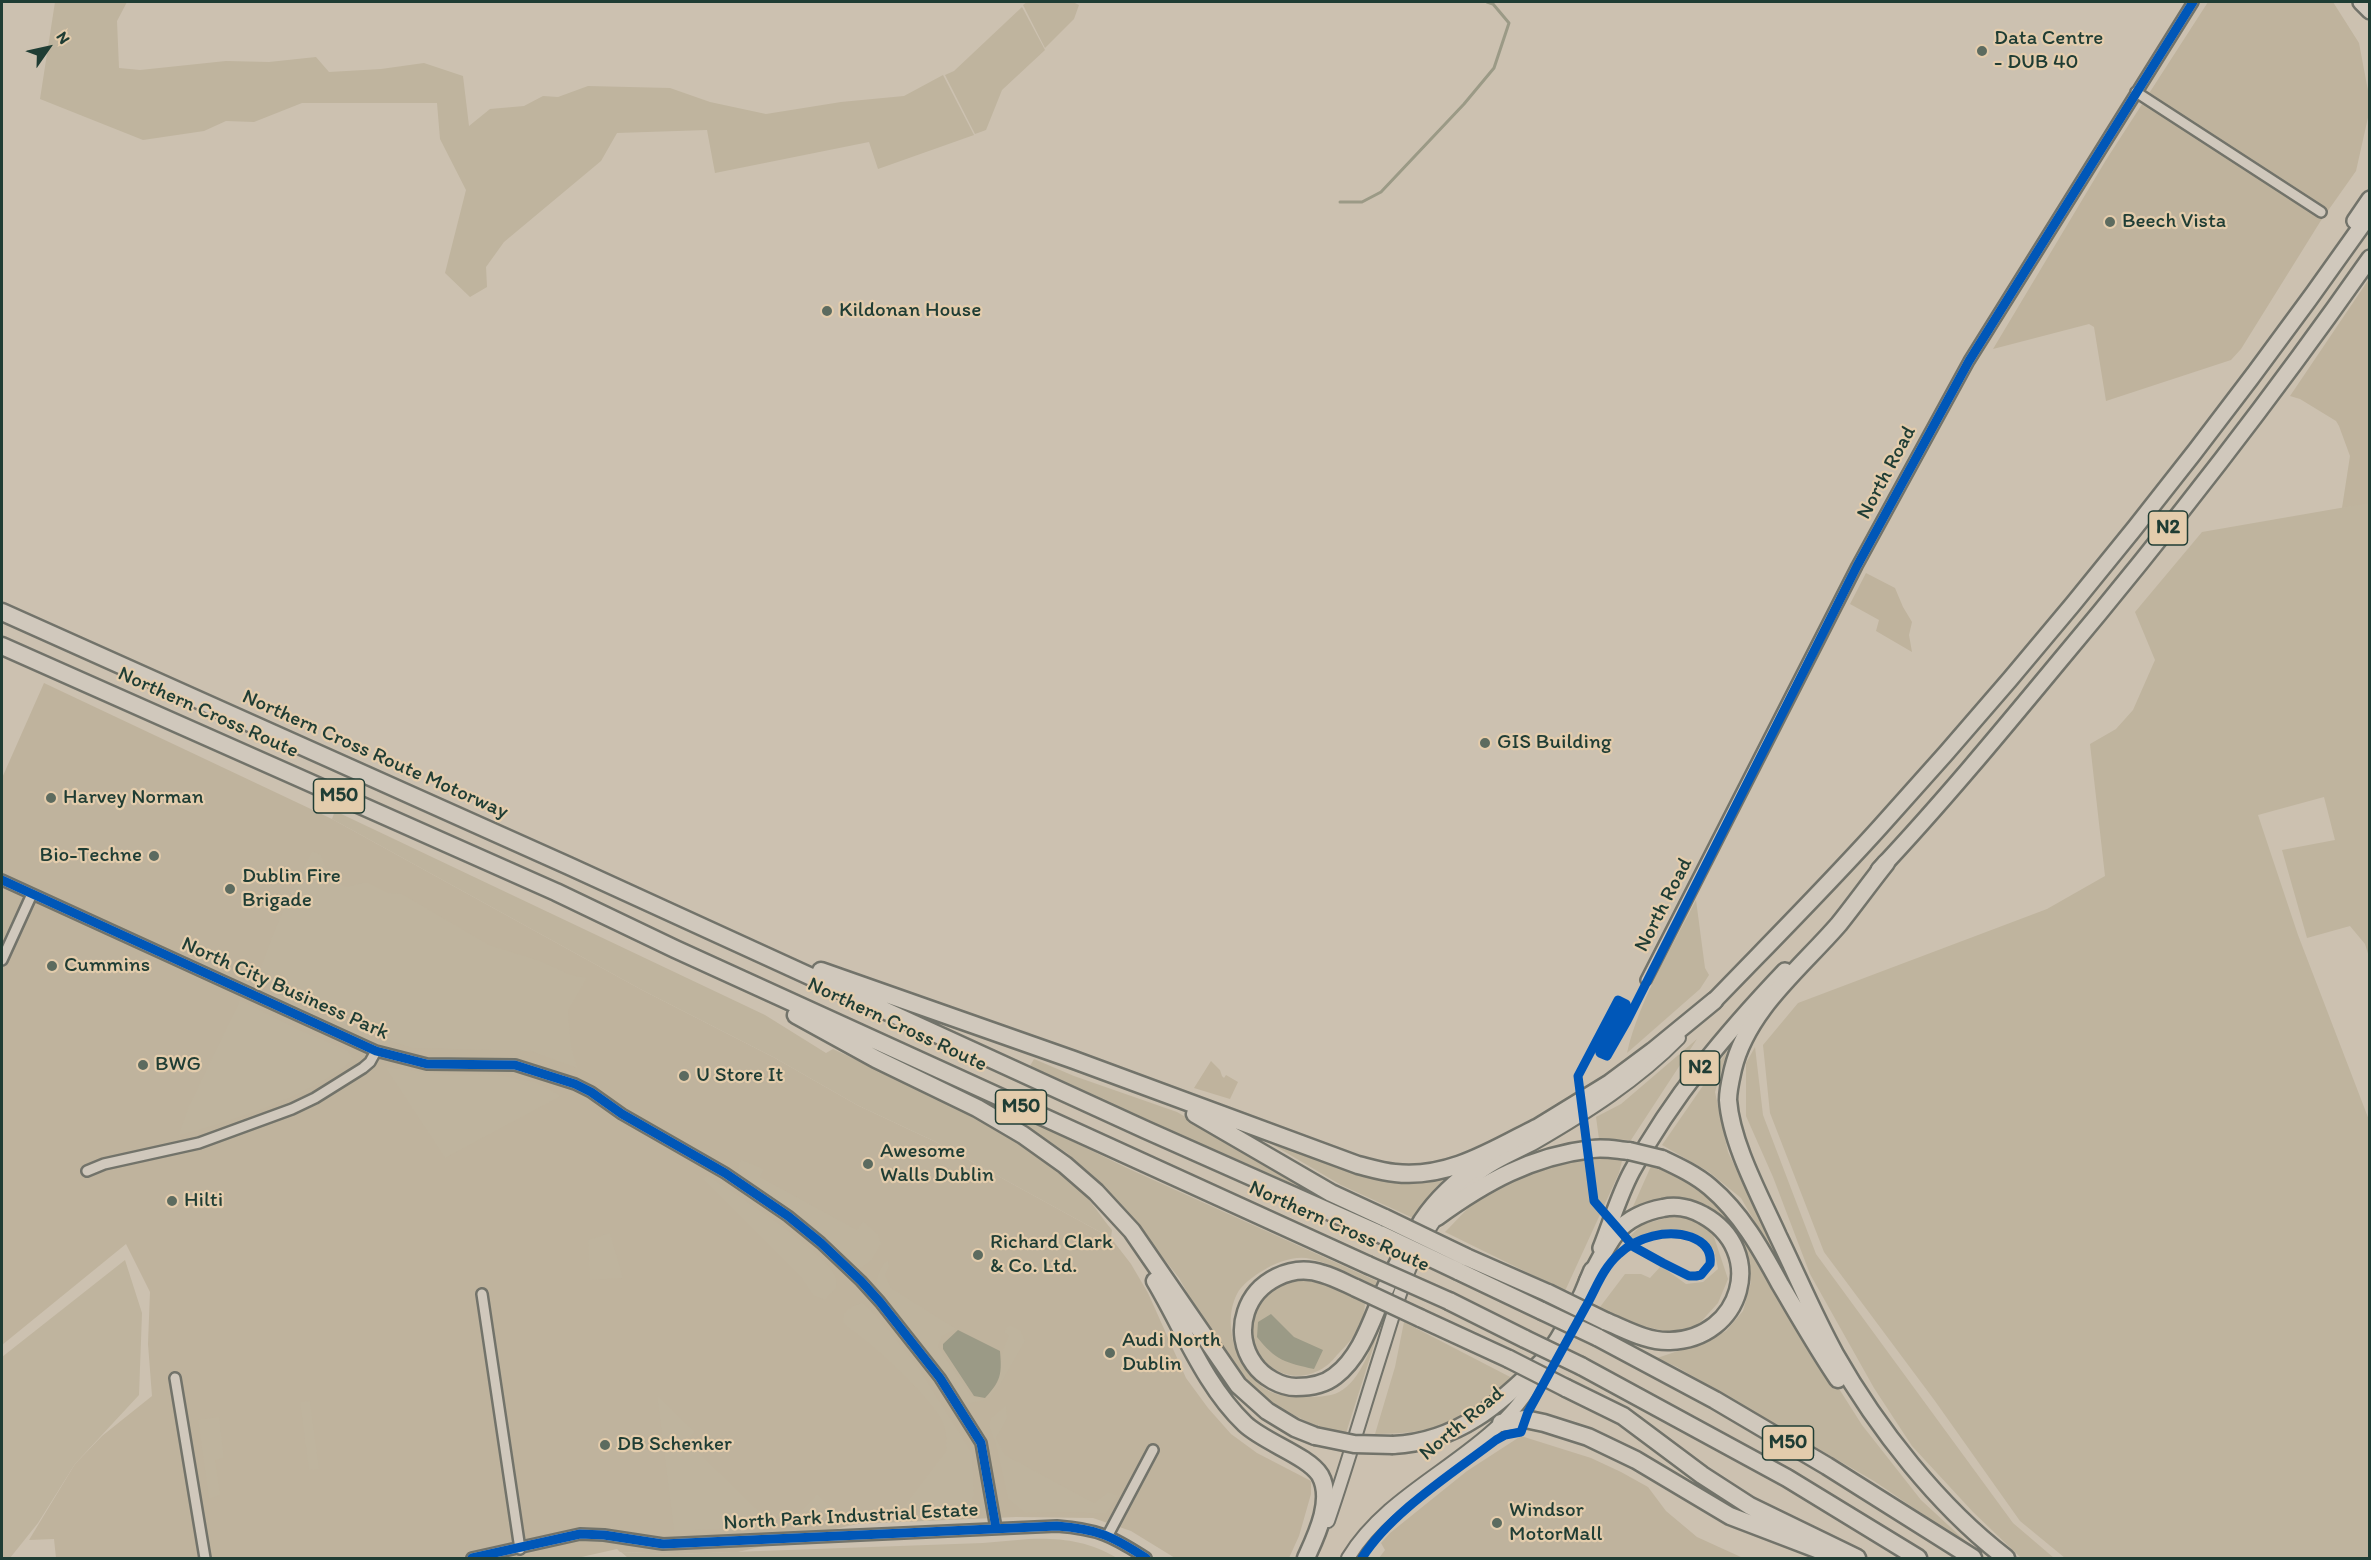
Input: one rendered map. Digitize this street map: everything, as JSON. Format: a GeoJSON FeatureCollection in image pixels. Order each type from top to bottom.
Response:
{"type":"FeatureCollection","features":[{"type":"Feature","properties":{"kind":"highway"},"geometry":{"type":"LineString","coordinates":[[2361,2],[2370,12]]}},
{"type":"Feature","properties":{"kind":"highway"},"geometry":{"type":"LineString","coordinates":[[2307,300],[2336,249],[2370,199]]}},
{"type":"Feature","properties":{"kind":"highway","name":"N2"},"geometry":{"type":"LineString","coordinates":[[1714,1001],[1880,827],[1995,698],[2142,518],[2370,214]]}},
{"type":"Feature","properties":{"kind":"highway","name":"N2"},"geometry":{"type":"LineString","coordinates":[[1886,862],[1987,747],[2113,597],[2272,393],[2370,258]]}},
{"type":"Feature","properties":{"kind":"highway","name":"Northern Cross Route Motorway"},"geometry":{"type":"LineString","coordinates":[[2,612],[730,939]]}},
{"type":"Feature","properties":{"kind":"highway","name":"Northern Cross Route"},"geometry":{"type":"LineString","coordinates":[[2,646],[556,892],[675,949],[1449,1301],[1581,1366],[1787,1478],[1918,1558]]}},
{"type":"Feature","properties":{"kind":"highway"},"geometry":{"type":"LineString","coordinates":[[1886,862],[1839,923],[1763,1008],[1744,1037],[1734,1067],[1728,1098],[1732,1125],[1761,1199],[1802,1288],[1836,1354],[1878,1422],[1938,1495],[2006,1558]]}},
{"type":"Feature","properties":{"kind":"highway","name":"North Road"},"geometry":{"type":"LineString","coordinates":[[1544,1360],[1563,1332],[1588,1281],[1631,1173],[1675,1100],[1732,1027],[1886,862]]}},
{"type":"Feature","properties":{"kind":"highway"},"geometry":{"type":"LineString","coordinates":[[730,939],[1074,1060],[1358,1165],[1395,1173],[1440,1172],[1463,1165],[1536,1128]]}},
{"type":"Feature","properties":{"kind":"highway","name":"Northern Cross Route"},"geometry":{"type":"LineString","coordinates":[[730,939],[986,1057],[1383,1226]]}},
{"type":"Feature","properties":{"kind":"highway"},"geometry":{"type":"LineString","coordinates":[[675,949],[876,1059],[977,1108],[1065,1165],[1096,1192],[1132,1231],[1238,1385],[1267,1411],[1295,1428],[1315,1436],[1354,1444],[1393,1445],[1426,1440],[1454,1430],[1482,1416],[1501,1402],[1544,1360]]}},
{"type":"Feature","properties":{"kind":"highway"},"geometry":{"type":"LineString","coordinates":[[1714,1001],[1610,1083],[1536,1128],[1448,1188],[1388,1284],[1373,1318],[1348,1362],[1335,1376],[1320,1384],[1305,1387],[1290,1387],[1273,1381],[1257,1368],[1248,1355],[1244,1340],[1243,1321],[1248,1306],[1257,1292],[1270,1280],[1285,1273],[1304,1270],[1322,1273],[1356,1288],[1420,1318],[1509,1359],[1623,1416],[1750,1506],[1857,1558]]}},
{"type":"Feature","properties":{"kind":"highway"},"geometry":{"type":"LineString","coordinates":[[1121,1079],[1177,1105],[1331,1193],[1383,1226],[1462,1264],[1548,1293],[1637,1335],[1668,1341],[1702,1335],[1726,1316],[1736,1299],[1740,1283],[1740,1267],[1736,1250],[1728,1236],[1715,1222],[1685,1208],[1667,1207],[1649,1211],[1630,1221],[1616,1233],[1588,1281]]}},
{"type":"Feature","properties":{"kind":"highway"},"geometry":{"type":"LineString","coordinates":[[1430,1219],[1503,1174],[1530,1163],[1593,1148],[1629,1151],[1662,1159],[1688,1171],[1710,1187],[1734,1210],[1757,1243],[1819,1350],[1865,1420],[1919,1487],[1968,1537],[1994,1558]]}},
{"type":"Feature","properties":{"kind":"highway"},"geometry":{"type":"LineString","coordinates":[[1115,1213],[1213,1384],[1229,1406],[1266,1440],[1311,1465],[1320,1476],[1325,1490],[1324,1507],[1317,1533],[1306,1558]]}},
{"type":"Feature","properties":{"kind":"highway","name":"Northern Cross Route"},"geometry":{"type":"LineString","coordinates":[[1462,1264],[1542,1311],[1597,1337],[1715,1400],[1827,1466],[1973,1558]]}},
{"type":"Feature","properties":{"kind":"highway"},"geometry":{"type":"LineString","coordinates":[[1501,1423],[1525,1419],[1588,1437],[1636,1460],[1730,1516],[1840,1558]]}},
{"type":"Feature","properties":{"kind":"main road"},"geometry":{"type":"LineString","coordinates":[[1312,1558],[1334,1503],[1402,1283],[1430,1219],[1480,1172],[1574,1119],[1661,1056],[1714,1001]]}},
{"type":"Feature","properties":{"kind":"main road","name":"North Road"},"geometry":{"type":"LineString","coordinates":[[1348,1558],[1373,1525],[1396,1504],[1454,1462],[1501,1423],[1534,1385],[1544,1360]]}},
{"type":"Feature","properties":{"kind":"street","name":"North Road"},"geometry":{"type":"LineString","coordinates":[[1647,980],[1857,566],[1969,361],[2193,2]]}},
{"type":"Feature","properties":{"kind":"street"},"geometry":{"type":"LineString","coordinates":[[2136,92],[2322,212]]}},
{"type":"Feature","properties":{"kind":"street","name":"North City Business Park"},"geometry":{"type":"LineString","coordinates":[[2,880],[376,1051],[427,1064],[515,1065],[567,1080],[591,1092],[622,1114],[755,1192],[821,1243],[861,1281],[940,1378],[975,1431],[983,1452],[996,1528]]}},
{"type":"Feature","properties":{"kind":"street"},"geometry":{"type":"LineString","coordinates":[[2,960],[32,894]]}},
{"type":"Feature","properties":{"kind":"street","name":"North City Business Park"},"geometry":{"type":"LineString","coordinates":[[87,1171],[104,1164],[199,1143],[292,1109],[315,1098],[363,1068],[376,1051]]}},
{"type":"Feature","properties":{"kind":"street"},"geometry":{"type":"LineString","coordinates":[[482,1294],[520,1549]]}},
{"type":"Feature","properties":{"kind":"street"},"geometry":{"type":"LineString","coordinates":[[176,1378],[205,1558]]}},
{"type":"Feature","properties":{"kind":"street"},"geometry":{"type":"LineString","coordinates":[[1108,1534],[1153,1450]]}},
{"type":"Feature","properties":{"kind":"street","name":"North Park Industrial Estate"},"geometry":{"type":"LineString","coordinates":[[472,1558],[580,1534],[657,1543],[1057,1526],[1087,1528],[1108,1534],[1146,1558]]}},
{"type":"Feature","properties":{"kind":"shaded area"},"geometry":{"type":"Polygon","coordinates":[[[55,2],[127,2],[117,21],[119,68],[140,70],[226,61],[269,62],[316,57],[329,72],[381,69],[424,63],[463,76],[469,126],[490,109],[524,106],[543,96],[558,97],[588,86],[670,88],[710,102],[766,114],[841,102],[904,96],[943,75],[974,135],[878,169],[869,142],[715,173],[707,130],[617,133],[601,161],[504,242],[486,267],[487,287],[470,297],[445,273],[466,190],[440,139],[437,103],[302,103],[254,122],[226,121],[204,131],[143,140],[40,99],[55,2]]]}},
{"type":"Feature","properties":{"kind":"shaded area"},"geometry":{"type":"Polygon","coordinates":[[[1027,2],[1073,2],[1079,5],[1074,19],[1045,48],[1023,5],[1027,2]]]}},
{"type":"Feature","properties":{"kind":"shaded area"},"geometry":{"type":"Polygon","coordinates":[[[2208,2],[2333,2],[2359,43],[2369,96],[2369,113],[2356,171],[2320,222],[2241,349],[2231,360],[2106,401],[2094,327],[2089,324],[1993,349],[2106,160],[2208,2]]]}},
{"type":"Feature","properties":{"kind":"shaded area"},"geometry":{"type":"Polygon","coordinates":[[[1022,7],[1045,50],[1002,90],[986,130],[975,134],[945,75],[954,71],[1022,7]]]}},
{"type":"Feature","properties":{"kind":"shaded area"},"geometry":{"type":"Polygon","coordinates":[[[2369,279],[2369,504],[2342,508],[2350,456],[2339,426],[2336,421],[2300,399],[2290,396],[2369,279]]]}},
{"type":"Feature","properties":{"kind":"shaded area"},"geometry":{"type":"Polygon","coordinates":[[[2369,503],[2369,957],[2365,944],[2350,926],[2307,938],[2282,850],[2335,840],[2324,797],[2258,815],[2298,935],[2369,1120],[2369,1558],[2065,1558],[2020,1521],[1935,1401],[1824,1252],[1770,1113],[1763,1045],[1798,1003],[2047,909],[2105,876],[2090,744],[2116,729],[2133,710],[2155,660],[2135,612],[2202,532],[2369,503]]]}},
{"type":"Feature","properties":{"kind":"shaded area"},"geometry":{"type":"Polygon","coordinates":[[[1866,573],[1895,588],[1912,622],[1909,635],[1912,652],[1876,631],[1879,620],[1850,604],[1866,573]]]}},
{"type":"Feature","properties":{"kind":"shaded area"},"geometry":{"type":"Polygon","coordinates":[[[44,683],[332,819],[642,990],[775,1058],[857,1105],[936,1142],[1111,1238],[1131,1264],[1148,1293],[1186,1378],[1208,1408],[1231,1434],[1257,1453],[1311,1481],[1311,1494],[1299,1536],[1289,1558],[1175,1558],[1131,1531],[1093,1518],[1016,1517],[857,1524],[738,1552],[677,1554],[620,1552],[617,1549],[577,1558],[56,1558],[54,1539],[29,1540],[75,1464],[102,1436],[152,1396],[148,1344],[150,1292],[126,1244],[2,1345],[2,778],[44,683]]]}},
{"type":"Feature","properties":{"kind":"shaded area"},"geometry":{"type":"Polygon","coordinates":[[[335,811],[765,1015],[826,1053],[833,1049],[990,1124],[1020,1142],[1075,1184],[1112,1230],[1111,1238],[936,1142],[857,1105],[775,1058],[642,990],[332,819],[335,811]]]}},
{"type":"Feature","properties":{"kind":"shaded area"},"geometry":{"type":"Polygon","coordinates":[[[312,851],[321,855],[331,882],[347,887],[366,882],[388,893],[402,894],[489,945],[540,961],[571,975],[587,978],[568,1011],[571,1046],[577,1068],[531,1051],[413,1048],[357,1030],[257,980],[282,914],[312,851]]]}},
{"type":"Feature","properties":{"kind":"shaded area"},"geometry":{"type":"Polygon","coordinates":[[[2,886],[19,895],[21,902],[2,944],[2,886]]]}},
{"type":"Feature","properties":{"kind":"shaded area"},"geometry":{"type":"Polygon","coordinates":[[[1696,900],[1705,968],[1709,975],[1700,989],[1627,1053],[1632,1033],[1648,994],[1696,900]]]}},
{"type":"Feature","properties":{"kind":"shaded area"},"geometry":{"type":"Polygon","coordinates":[[[240,1000],[299,1030],[348,1051],[354,1059],[335,1073],[293,1096],[247,1114],[178,1136],[189,1106],[240,1000]]]}},
{"type":"Feature","properties":{"kind":"shaded area"},"geometry":{"type":"Polygon","coordinates":[[[1697,1039],[1631,1140],[1599,1139],[1596,1117],[1621,1104],[1697,1039]]]}},
{"type":"Feature","properties":{"kind":"shaded area"},"geometry":{"type":"Polygon","coordinates":[[[1755,1047],[1763,1115],[1816,1254],[2013,1523],[2054,1558],[2020,1557],[1973,1512],[1912,1446],[1874,1388],[1810,1274],[1773,1177],[1746,1116],[1746,1063],[1755,1047]]]}},
{"type":"Feature","properties":{"kind":"shaded area"},"geometry":{"type":"Polygon","coordinates":[[[1727,1051],[1715,1092],[1728,1152],[1789,1281],[1741,1198],[1709,1172],[1662,1145],[1727,1051]]]}},
{"type":"Feature","properties":{"kind":"shaded area"},"geometry":{"type":"Polygon","coordinates":[[[1034,1059],[1074,1076],[1177,1112],[1237,1147],[1396,1230],[1152,1124],[1030,1066],[1034,1059]]]}},
{"type":"Feature","properties":{"kind":"shaded area"},"geometry":{"type":"Polygon","coordinates":[[[1211,1061],[1224,1078],[1226,1075],[1238,1082],[1230,1099],[1194,1088],[1211,1061]]]}},
{"type":"Feature","properties":{"kind":"shaded area"},"geometry":{"type":"Polygon","coordinates":[[[385,1067],[450,1075],[493,1074],[535,1082],[561,1096],[445,1158],[385,1067]]]}},
{"type":"Feature","properties":{"kind":"shaded area"},"geometry":{"type":"Polygon","coordinates":[[[986,1099],[1127,1168],[1381,1283],[1379,1287],[1319,1261],[1305,1258],[1293,1259],[1269,1267],[1249,1280],[1237,1294],[1232,1308],[1231,1323],[1237,1354],[1255,1380],[1280,1395],[1326,1396],[1339,1392],[1360,1371],[1381,1323],[1346,1433],[1319,1428],[1294,1415],[1273,1403],[1246,1380],[1204,1322],[1179,1278],[1122,1206],[1067,1153],[986,1099]]]}},
{"type":"Feature","properties":{"kind":"shaded area"},"geometry":{"type":"Polygon","coordinates":[[[1270,1143],[1395,1183],[1450,1171],[1413,1218],[1341,1185],[1270,1143]]]}},
{"type":"Feature","properties":{"kind":"shaded area"},"geometry":{"type":"Polygon","coordinates":[[[1601,1155],[1622,1161],[1619,1173],[1565,1291],[1445,1232],[1482,1195],[1509,1179],[1554,1163],[1601,1155]]]}},
{"type":"Feature","properties":{"kind":"shaded area"},"geometry":{"type":"Polygon","coordinates":[[[742,1160],[764,1169],[760,1177],[857,1230],[863,1221],[878,1234],[881,1244],[872,1260],[859,1269],[854,1268],[813,1229],[742,1176],[738,1171],[742,1160]]]}},
{"type":"Feature","properties":{"kind":"shaded area"},"geometry":{"type":"Polygon","coordinates":[[[1652,1164],[1682,1174],[1741,1224],[1788,1316],[1822,1362],[1862,1425],[1921,1500],[1974,1549],[1874,1481],[1677,1367],[1657,1358],[1696,1345],[1726,1331],[1743,1311],[1751,1282],[1735,1240],[1712,1211],[1668,1197],[1631,1211],[1652,1164]]]}},
{"type":"Feature","properties":{"kind":"shaded area"},"geometry":{"type":"Polygon","coordinates":[[[708,1176],[779,1224],[830,1267],[836,1278],[836,1288],[825,1300],[813,1295],[801,1277],[702,1178],[708,1176]]]}},
{"type":"Feature","properties":{"kind":"shaded area"},"geometry":{"type":"Polygon","coordinates":[[[1671,1217],[1693,1218],[1713,1234],[1728,1279],[1718,1303],[1697,1326],[1668,1332],[1631,1323],[1600,1307],[1625,1274],[1641,1274],[1650,1278],[1661,1266],[1686,1284],[1703,1282],[1718,1269],[1714,1250],[1699,1237],[1672,1229],[1653,1232],[1635,1240],[1630,1236],[1643,1224],[1671,1217]]]}},
{"type":"Feature","properties":{"kind":"shaded area"},"geometry":{"type":"Polygon","coordinates":[[[610,1233],[623,1278],[590,1280],[588,1240],[610,1233]]]}},
{"type":"Feature","properties":{"kind":"shaded area"},"geometry":{"type":"Polygon","coordinates":[[[125,1260],[142,1313],[139,1395],[75,1464],[38,1523],[10,1558],[2,1558],[2,1357],[125,1260]]]}},
{"type":"Feature","properties":{"kind":"shaded area"},"geometry":{"type":"Polygon","coordinates":[[[888,1260],[889,1267],[885,1275],[891,1288],[956,1329],[942,1336],[938,1347],[971,1396],[985,1400],[971,1403],[963,1401],[928,1351],[875,1287],[881,1268],[888,1260]]]}},
{"type":"Feature","properties":{"kind":"shaded area"},"geometry":{"type":"Polygon","coordinates":[[[1304,1277],[1325,1282],[1365,1302],[1364,1311],[1361,1324],[1354,1336],[1330,1363],[1308,1374],[1291,1375],[1276,1370],[1263,1359],[1255,1345],[1252,1329],[1256,1311],[1273,1287],[1304,1277]]]}},
{"type":"Feature","properties":{"kind":"shaded area"},"geometry":{"type":"Polygon","coordinates":[[[863,1303],[877,1316],[916,1364],[972,1453],[974,1494],[970,1509],[961,1515],[894,1519],[946,1451],[945,1433],[939,1416],[907,1378],[882,1354],[843,1323],[844,1313],[853,1306],[863,1303]]]}},
{"type":"Feature","properties":{"kind":"shaded area"},"geometry":{"type":"Polygon","coordinates":[[[1271,1314],[1294,1337],[1323,1350],[1314,1369],[1296,1365],[1276,1356],[1257,1337],[1258,1322],[1271,1314]]]}},
{"type":"Feature","properties":{"kind":"shaded area"},"geometry":{"type":"Polygon","coordinates":[[[1404,1322],[1514,1379],[1481,1405],[1451,1422],[1417,1431],[1375,1434],[1395,1367],[1404,1322]]]}},
{"type":"Feature","properties":{"kind":"shaded area"},"geometry":{"type":"Polygon","coordinates":[[[1009,1325],[1021,1331],[1025,1341],[1001,1383],[990,1397],[985,1398],[997,1382],[1002,1354],[1009,1336],[1004,1332],[1009,1325]]]}},
{"type":"Feature","properties":{"kind":"shaded area"},"geometry":{"type":"Polygon","coordinates":[[[958,1330],[1000,1351],[999,1377],[985,1398],[974,1396],[943,1349],[943,1344],[958,1330]]]}},
{"type":"Feature","properties":{"kind":"shaded area"},"geometry":{"type":"Polygon","coordinates":[[[657,1395],[695,1432],[687,1441],[759,1511],[759,1527],[674,1531],[657,1395]]]}},
{"type":"Feature","properties":{"kind":"shaded area"},"geometry":{"type":"Polygon","coordinates":[[[310,1401],[319,1469],[309,1470],[300,1402],[310,1401]]]}},
{"type":"Feature","properties":{"kind":"shaded area"},"geometry":{"type":"Polygon","coordinates":[[[1006,1405],[1007,1419],[996,1438],[1005,1455],[1094,1503],[1108,1492],[1118,1496],[1106,1514],[1025,1513],[1008,1499],[996,1445],[989,1426],[992,1417],[1006,1405]]]}},
{"type":"Feature","properties":{"kind":"shaded area"},"geometry":{"type":"Polygon","coordinates":[[[219,1417],[224,1458],[215,1460],[220,1495],[209,1499],[198,1420],[219,1417]]]}},
{"type":"Feature","properties":{"kind":"shaded area"},"geometry":{"type":"Polygon","coordinates":[[[1521,1436],[1591,1458],[1621,1472],[1648,1487],[1666,1511],[1697,1537],[1743,1558],[1379,1558],[1385,1550],[1381,1543],[1390,1533],[1467,1471],[1521,1436]]]}},
{"type":"Feature","properties":{"kind":"shaded area"},"geometry":{"type":"Polygon","coordinates":[[[817,1494],[843,1520],[790,1525],[776,1512],[778,1509],[791,1521],[817,1494]]]}},
{"type":"Feature","properties":{"kind":"shaded area"},"geometry":{"type":"Polygon","coordinates":[[[1053,1539],[1085,1544],[1117,1558],[628,1558],[621,1552],[677,1554],[983,1543],[1053,1539]]]}},
{"type":"Feature","properties":{"kind":"waterway"},"geometry":{"type":"LineString","coordinates":[[1340,202],[1362,202],[1381,192],[1464,104],[1494,68],[1509,23],[1493,4],[1487,2]]}},
{"type":"Feature","properties":{"kind":"cycle path"},"geometry":{"type":"LineString","coordinates":[[1362,1558],[1389,1525],[1423,1494],[1496,1440],[1505,1435],[1521,1432],[1528,1412],[1600,1280],[1608,1266],[1626,1248],[1634,1243],[1653,1236],[1682,1235],[1703,1244],[1710,1255],[1710,1264],[1701,1275],[1689,1276],[1663,1263],[1634,1247],[1594,1201],[1578,1076],[1618,1000],[1626,1004],[1600,1053],[1607,1056],[1627,1021],[1857,566],[1969,361],[2193,2]]}},
{"type":"Feature","properties":{"kind":"cycle path"},"geometry":{"type":"LineString","coordinates":[[2,880],[376,1051],[427,1064],[515,1065],[575,1084],[591,1092],[622,1114],[725,1173],[788,1216],[861,1281],[940,1378],[981,1443],[996,1528]]}},
{"type":"Feature","properties":{"kind":"cycle path"},"geometry":{"type":"LineString","coordinates":[[472,1558],[580,1534],[604,1535],[663,1544],[1057,1526],[1083,1529],[1104,1535],[1146,1558]]}},
{"type":"Feature","properties":{"kind":"place","name":"Data Centre - DUB 40"},"geometry":{"type":"Point","coordinates":[1982,51]}},
{"type":"Feature","properties":{"kind":"place","name":"Beech Vista"},"geometry":{"type":"Point","coordinates":[2110,222]}},
{"type":"Feature","properties":{"kind":"place","name":"Kildonan House"},"geometry":{"type":"Point","coordinates":[827,311]}},
{"type":"Feature","properties":{"kind":"place","name":"GIS Building"},"geometry":{"type":"Point","coordinates":[1485,743]}},
{"type":"Feature","properties":{"kind":"place","name":"Harvey Norman"},"geometry":{"type":"Point","coordinates":[51,798]}},
{"type":"Feature","properties":{"kind":"place","name":"Bio-Techne"},"geometry":{"type":"Point","coordinates":[154,856]}},
{"type":"Feature","properties":{"kind":"place","name":"Dublin Fire Brigade"},"geometry":{"type":"Point","coordinates":[230,889]}},
{"type":"Feature","properties":{"kind":"place","name":"Cummins"},"geometry":{"type":"Point","coordinates":[52,966]}},
{"type":"Feature","properties":{"kind":"place","name":"BWG"},"geometry":{"type":"Point","coordinates":[143,1065]}},
{"type":"Feature","properties":{"kind":"place","name":"U Store It"},"geometry":{"type":"Point","coordinates":[684,1076]}},
{"type":"Feature","properties":{"kind":"place","name":"Awesome Walls Dublin"},"geometry":{"type":"Point","coordinates":[868,1164]}},
{"type":"Feature","properties":{"kind":"place","name":"Hilti"},"geometry":{"type":"Point","coordinates":[172,1201]}},
{"type":"Feature","properties":{"kind":"place","name":"Richard Clark & Co. Ltd."},"geometry":{"type":"Point","coordinates":[978,1255]}},
{"type":"Feature","properties":{"kind":"place","name":"Audi North Dublin"},"geometry":{"type":"Point","coordinates":[1110,1353]}},
{"type":"Feature","properties":{"kind":"place","name":"DB Schenker"},"geometry":{"type":"Point","coordinates":[605,1445]}},
{"type":"Feature","properties":{"kind":"place","name":"Windsor MotorMall"},"geometry":{"type":"Point","coordinates":[1497,1523]}}]}
